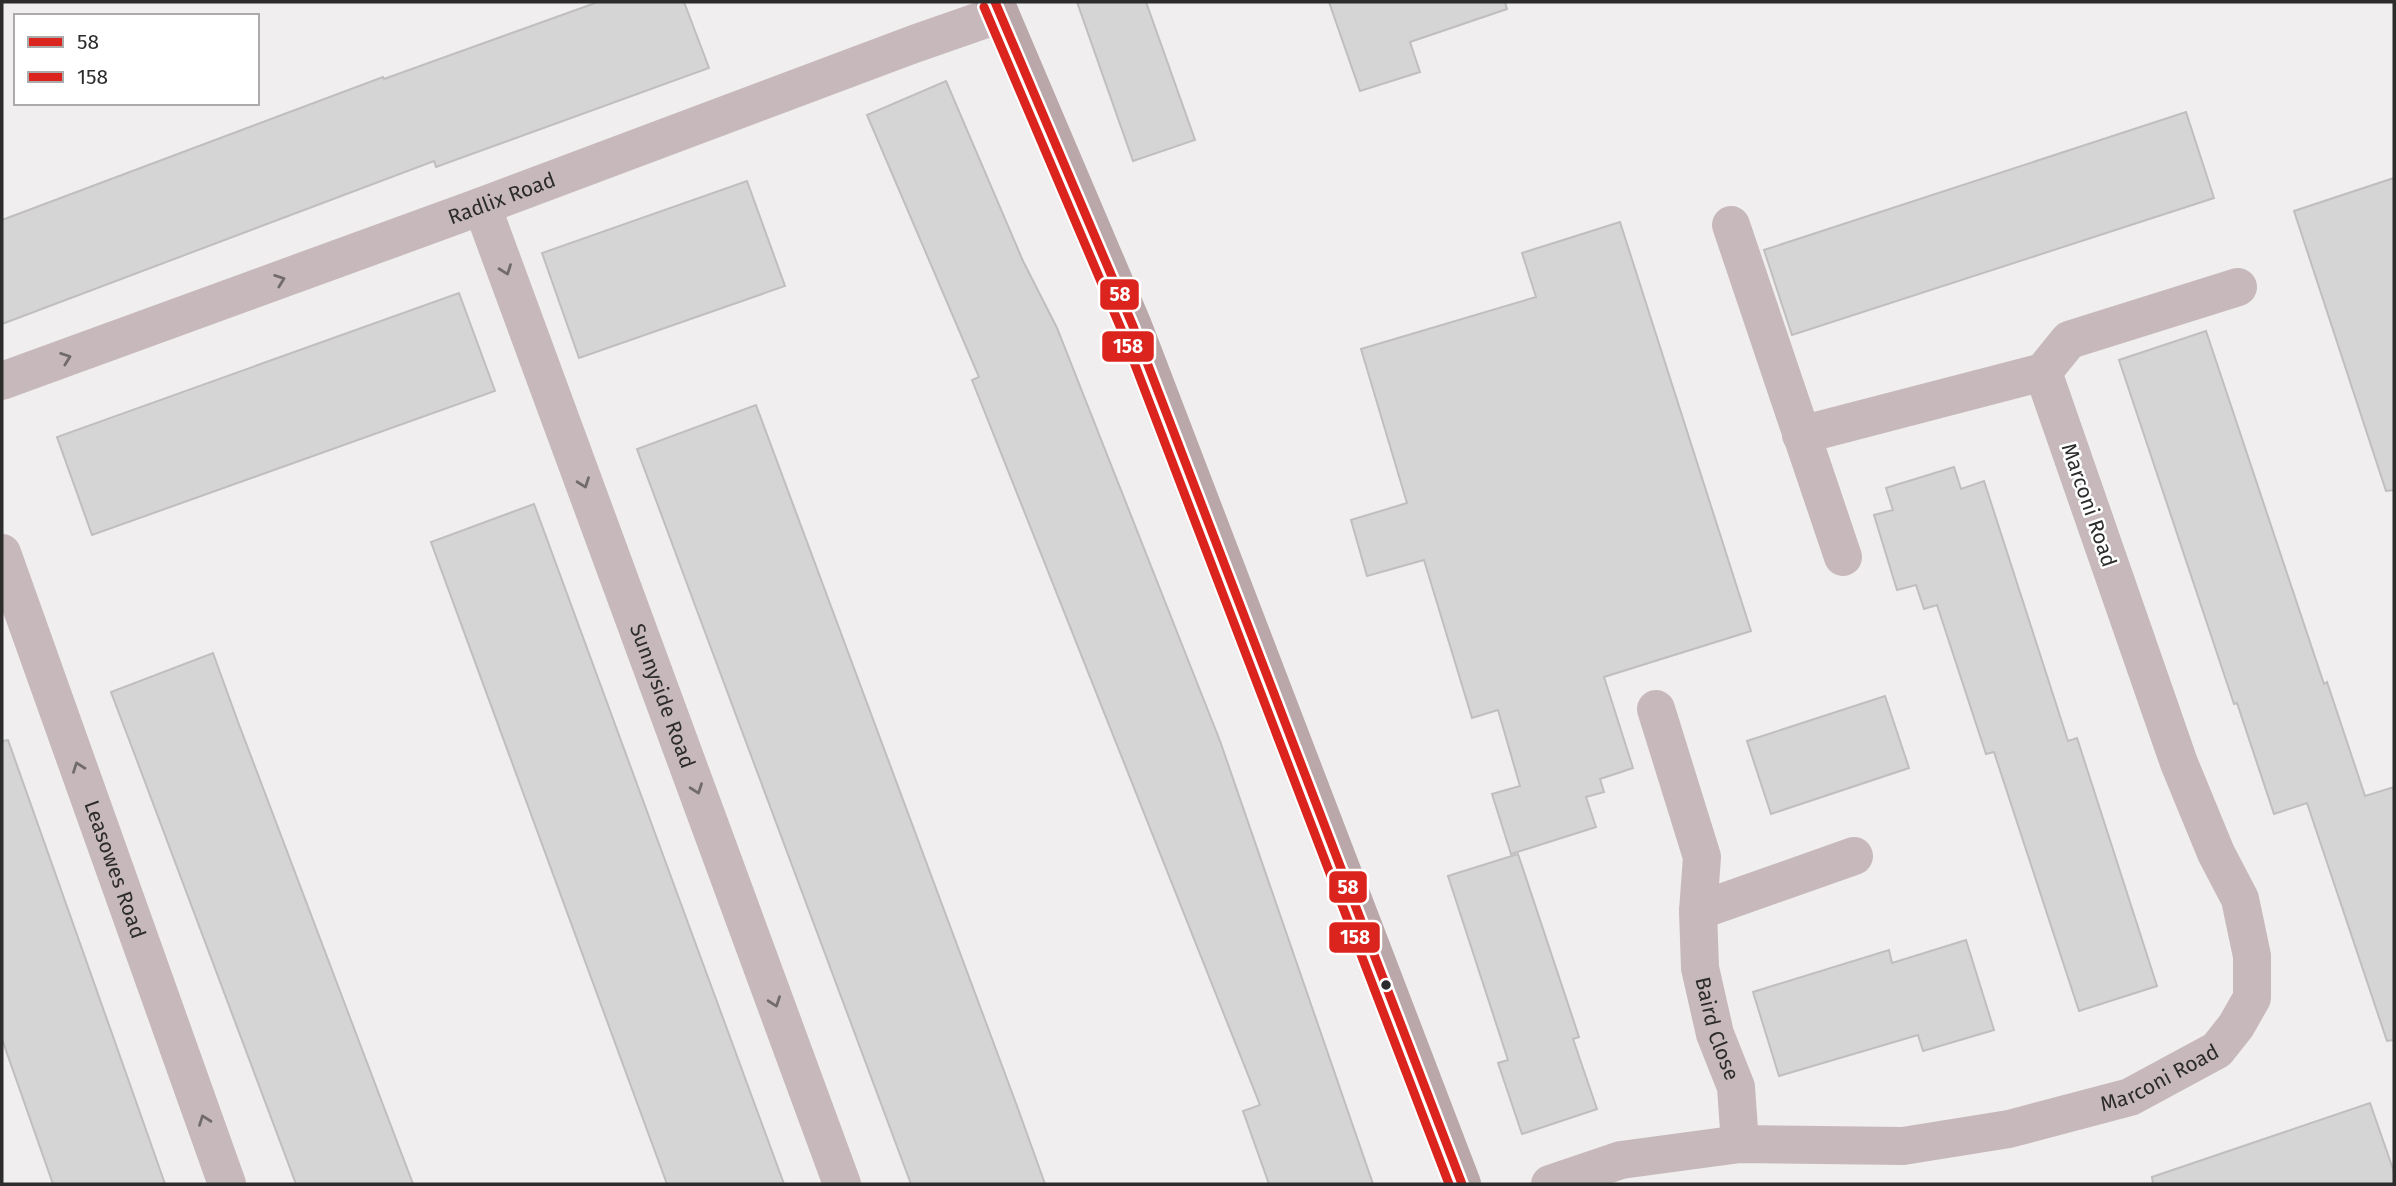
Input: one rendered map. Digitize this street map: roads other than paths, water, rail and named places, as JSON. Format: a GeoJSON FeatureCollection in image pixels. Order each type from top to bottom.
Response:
{"type":"FeatureCollection","features":[{"type":"Feature","properties":{"kind":"main road"},"geometry":{"type":"LineString","coordinates":[[998,8],[1133,326],[1462,1184]]}},
{"type":"Feature","properties":{"kind":"street","name":"Radlix Road"},"geometry":{"type":"LineString","coordinates":[[2,381],[482,206],[914,44],[998,8]]}},
{"type":"Feature","properties":{"kind":"street","name":"Sunnyside Road"},"geometry":{"type":"LineString","coordinates":[[482,206],[842,1184]]}},
{"type":"Feature","properties":{"kind":"street"},"geometry":{"type":"LineString","coordinates":[[1731,225],[1843,557]]}},
{"type":"Feature","properties":{"kind":"street"},"geometry":{"type":"LineString","coordinates":[[1801,435],[2043,372],[2069,340],[2238,286]]}},
{"type":"Feature","properties":{"kind":"street","name":"Marconi Road"},"geometry":{"type":"LineString","coordinates":[[1550,1184],[1621,1160],[1740,1144],[1903,1146],[2009,1129],[2130,1097],[2217,1049],[2236,1026],[2252,998],[2252,956],[2240,900],[2216,853],[2179,763],[2043,372]]}},
{"type":"Feature","properties":{"kind":"street","name":"Leasowes Road"},"geometry":{"type":"LineString","coordinates":[[2,553],[227,1184]]}},
{"type":"Feature","properties":{"kind":"street","name":"Baird Close"},"geometry":{"type":"LineString","coordinates":[[1656,709],[1702,857],[1698,911],[1700,968],[1715,1034],[1736,1087],[1740,1144]]}},
{"type":"Feature","properties":{"kind":"street"},"geometry":{"type":"LineString","coordinates":[[1698,911],[1854,856]]}}]}
